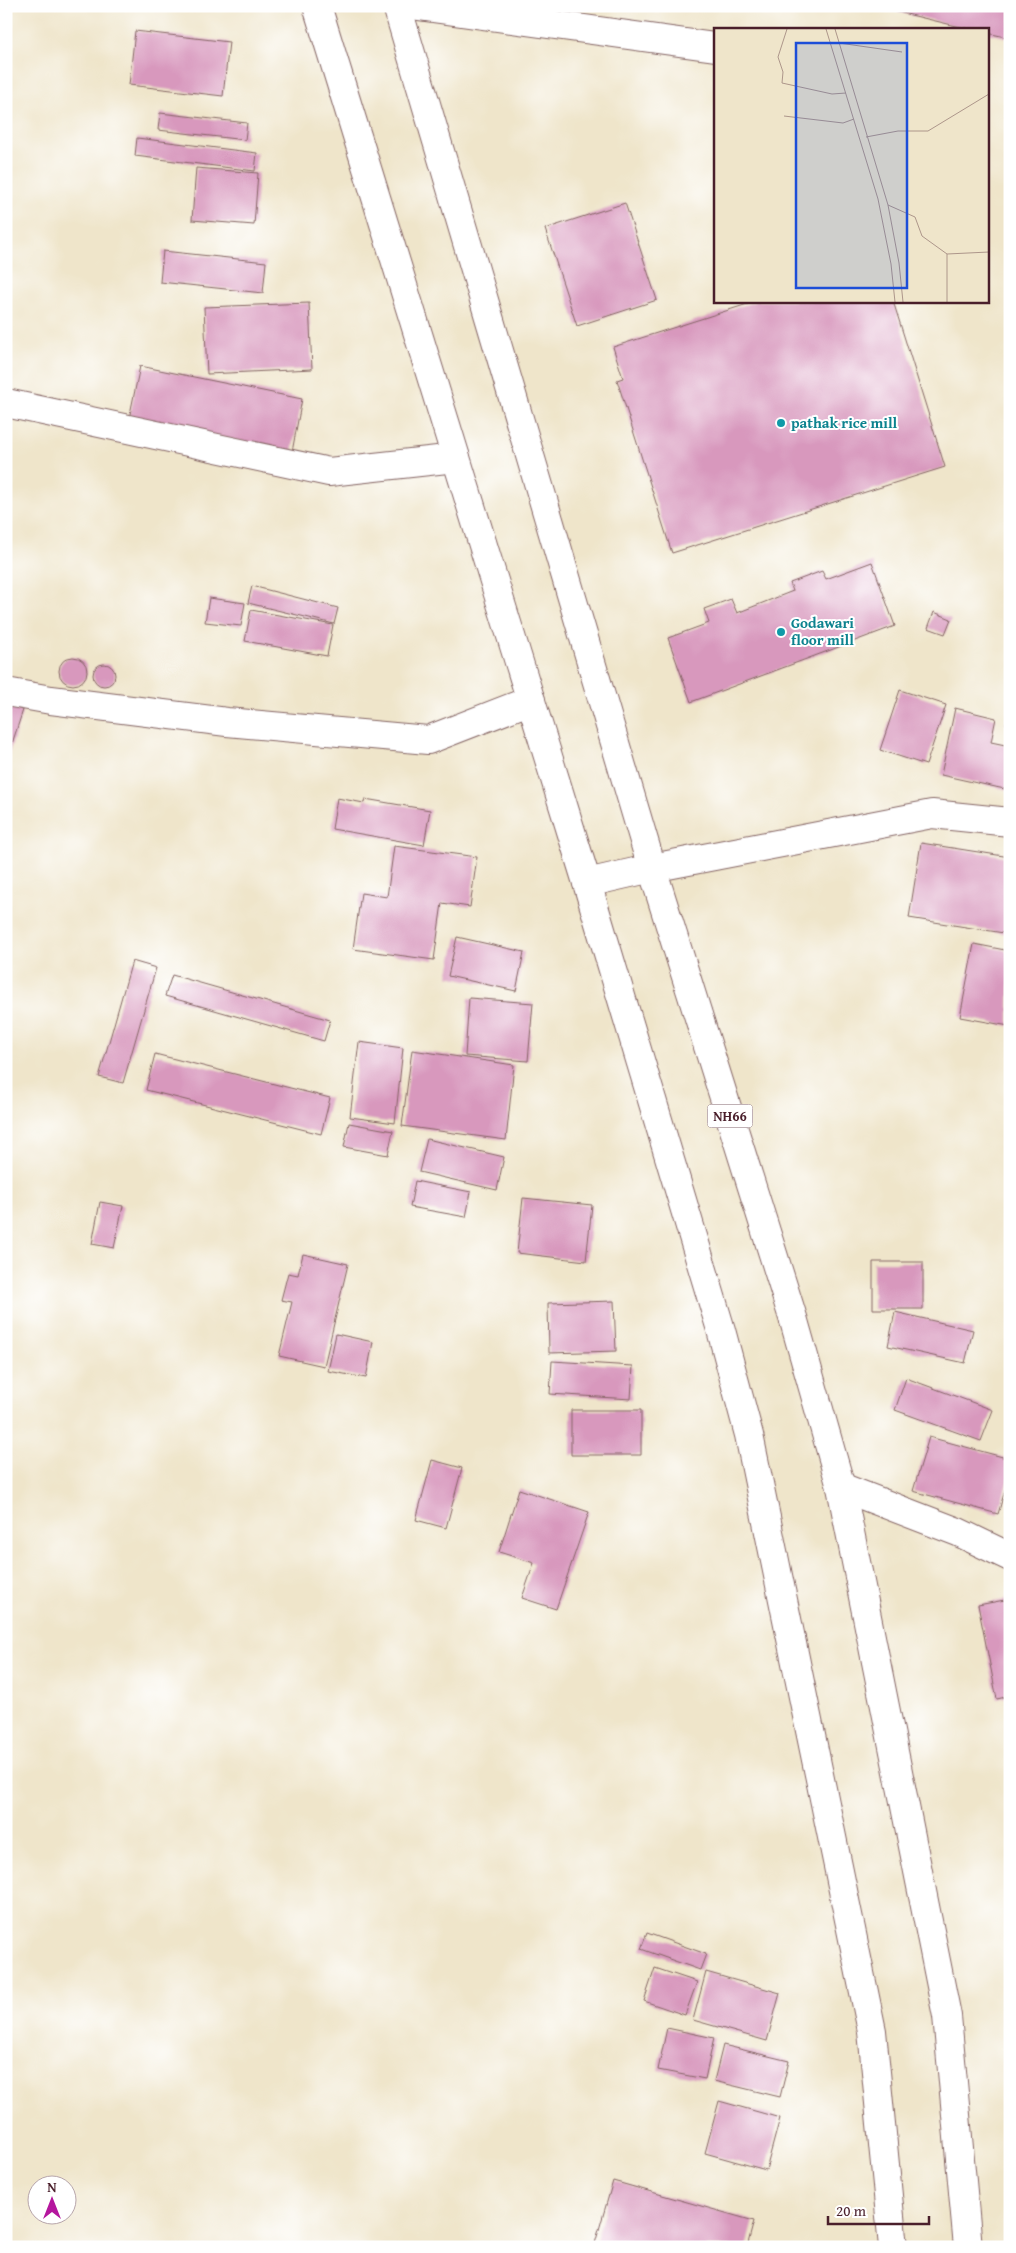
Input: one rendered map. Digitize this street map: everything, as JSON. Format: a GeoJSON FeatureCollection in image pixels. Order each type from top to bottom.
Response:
{"type":"FeatureCollection","features":[{"type":"Feature","properties":{"kind":"main road"},"geometry":{"type":"LineString","coordinates":[[317,6],[587,883],[721,1330],[749,1436],[872,2031],[893,2247]]}},
{"type":"Feature","properties":{"kind":"main road","name":"NH66"},"geometry":{"type":"LineString","coordinates":[[397,6],[652,868],[791,1311],[841,1487],[947,2016],[968,2247]]}},
{"type":"Feature","properties":{"kind":"main road"},"geometry":{"type":"LineString","coordinates":[[418,6],[714,47]]}},
{"type":"Feature","properties":{"kind":"main road"},"geometry":{"type":"LineString","coordinates":[[6,403],[328,472],[456,458]]}},
{"type":"Feature","properties":{"kind":"main road"},"geometry":{"type":"LineString","coordinates":[[6,692],[51,700],[227,722],[428,740],[531,700]]}},
{"type":"Feature","properties":{"kind":"main road"},"geometry":{"type":"LineString","coordinates":[[587,883],[652,868],[932,814],[1010,822]]}},
{"type":"Feature","properties":{"kind":"main road"},"geometry":{"type":"LineString","coordinates":[[841,1487],[958,1532],[1010,1557]]}},
{"type":"Feature","properties":{"kind":"building"},"geometry":{"type":"Polygon","coordinates":[[[873,6],[1010,6],[1010,38],[988,33],[988,28],[965,28],[873,6]]]}},
{"type":"Feature","properties":{"kind":"building"},"geometry":{"type":"Polygon","coordinates":[[[135,31],[229,42],[223,96],[129,85],[135,31]]]}},
{"type":"Feature","properties":{"kind":"building"},"geometry":{"type":"Polygon","coordinates":[[[160,113],[247,123],[245,140],[158,130],[160,113]]]}},
{"type":"Feature","properties":{"kind":"building"},"geometry":{"type":"Polygon","coordinates":[[[137,138],[257,153],[255,171],[135,156],[137,138]]]}},
{"type":"Feature","properties":{"kind":"building"},"geometry":{"type":"Polygon","coordinates":[[[196,168],[258,173],[254,225],[192,220],[196,168]]]}},
{"type":"Feature","properties":{"kind":"building"},"geometry":{"type":"Polygon","coordinates":[[[625,203],[657,300],[577,326],[545,229],[625,203]]]}},
{"type":"Feature","properties":{"kind":"building"},"geometry":{"type":"Polygon","coordinates":[[[163,251],[266,262],[263,293],[160,282],[163,251]]]}},
{"type":"Feature","properties":{"kind":"building","name":"pathak rice mill"},"geometry":{"type":"Polygon","coordinates":[[[754,302],[893,302],[945,467],[672,553],[617,380],[623,378],[613,347],[754,302]]]}},
{"type":"Feature","properties":{"kind":"building"},"geometry":{"type":"Polygon","coordinates":[[[309,303],[312,369],[207,374],[204,307],[309,303]]]}},
{"type":"Feature","properties":{"kind":"building"},"geometry":{"type":"Polygon","coordinates":[[[140,366],[302,399],[292,452],[129,419],[140,366]]]}},
{"type":"Feature","properties":{"kind":"building","name":"Godawari floor mill"},"geometry":{"type":"Polygon","coordinates":[[[872,562],[895,626],[691,702],[668,638],[709,623],[704,609],[731,599],[737,613],[793,591],[790,583],[822,571],[826,579],[872,562]]]}},
{"type":"Feature","properties":{"kind":"building"},"geometry":{"type":"Polygon","coordinates":[[[252,586],[338,608],[334,624],[248,603],[252,586]]]}},
{"type":"Feature","properties":{"kind":"building"},"geometry":{"type":"Polygon","coordinates":[[[209,598],[245,603],[241,626],[205,622],[209,598]]]}},
{"type":"Feature","properties":{"kind":"building"},"geometry":{"type":"Polygon","coordinates":[[[251,610],[333,625],[327,656],[245,641],[251,610]]]}},
{"type":"Feature","properties":{"kind":"building"},"geometry":{"type":"Polygon","coordinates":[[[934,612],[951,619],[945,634],[928,628],[934,612]]]}},
{"type":"Feature","properties":{"kind":"building"},"geometry":{"type":"Polygon","coordinates":[[[73,657],[83,661],[87,671],[83,681],[73,685],[63,681],[59,671],[63,661],[73,657]]]}},
{"type":"Feature","properties":{"kind":"building"},"geometry":{"type":"Polygon","coordinates":[[[104,664],[112,667],[115,675],[112,683],[104,686],[96,683],[93,675],[96,667],[104,664]]]}},
{"type":"Feature","properties":{"kind":"building"},"geometry":{"type":"Polygon","coordinates":[[[900,690],[946,705],[926,765],[880,750],[900,690]]]}},
{"type":"Feature","properties":{"kind":"building"},"geometry":{"type":"Polygon","coordinates":[[[6,705],[23,710],[7,759],[6,759],[6,705]]]}},
{"type":"Feature","properties":{"kind":"building"},"geometry":{"type":"Polygon","coordinates":[[[955,708],[996,718],[991,742],[1010,746],[1009,790],[941,775],[955,708]]]}},
{"type":"Feature","properties":{"kind":"building"},"geometry":{"type":"Polygon","coordinates":[[[1010,709],[1010,725],[1006,724],[1010,709]]]}},
{"type":"Feature","properties":{"kind":"building"},"geometry":{"type":"Polygon","coordinates":[[[337,798],[364,803],[365,799],[430,810],[424,845],[332,829],[337,798]]]}},
{"type":"Feature","properties":{"kind":"building"},"geometry":{"type":"Polygon","coordinates":[[[921,843],[1010,857],[1010,934],[909,918],[921,843]]]}},
{"type":"Feature","properties":{"kind":"building"},"geometry":{"type":"Polygon","coordinates":[[[394,846],[477,857],[470,907],[442,903],[434,960],[353,949],[361,893],[387,897],[394,846]]]}},
{"type":"Feature","properties":{"kind":"building"},"geometry":{"type":"Polygon","coordinates":[[[457,937],[524,952],[516,991],[448,976],[457,937]]]}},
{"type":"Feature","properties":{"kind":"building"},"geometry":{"type":"Polygon","coordinates":[[[974,944],[1010,951],[1009,1026],[960,1017],[974,944]]]}},
{"type":"Feature","properties":{"kind":"building"},"geometry":{"type":"Polygon","coordinates":[[[132,961],[156,968],[123,1083],[99,1077],[132,961]]]}},
{"type":"Feature","properties":{"kind":"building"},"geometry":{"type":"Polygon","coordinates":[[[172,975],[330,1020],[324,1041],[165,996],[172,975]]]}},
{"type":"Feature","properties":{"kind":"building"},"geometry":{"type":"Polygon","coordinates":[[[469,998],[533,1003],[528,1061],[465,1056],[469,998]]]}},
{"type":"Feature","properties":{"kind":"building"},"geometry":{"type":"Polygon","coordinates":[[[359,1042],[403,1048],[395,1123],[350,1117],[359,1042]]]}},
{"type":"Feature","properties":{"kind":"building"},"geometry":{"type":"Polygon","coordinates":[[[412,1050],[514,1065],[506,1140],[402,1126],[412,1050]]]}},
{"type":"Feature","properties":{"kind":"building"},"geometry":{"type":"Polygon","coordinates":[[[155,1054],[330,1098],[321,1134],[146,1090],[155,1054]]]}},
{"type":"Feature","properties":{"kind":"building"},"geometry":{"type":"Polygon","coordinates":[[[349,1123],[393,1131],[388,1155],[344,1147],[349,1123]]]}},
{"type":"Feature","properties":{"kind":"building"},"geometry":{"type":"Polygon","coordinates":[[[427,1139],[504,1157],[497,1190],[419,1172],[427,1139]]]}},
{"type":"Feature","properties":{"kind":"building"},"geometry":{"type":"Polygon","coordinates":[[[415,1181],[471,1192],[466,1217],[410,1207],[415,1181]]]}},
{"type":"Feature","properties":{"kind":"building"},"geometry":{"type":"Polygon","coordinates":[[[523,1198],[592,1205],[586,1261],[517,1253],[523,1198]]]}},
{"type":"Feature","properties":{"kind":"building"},"geometry":{"type":"Polygon","coordinates":[[[100,1202],[123,1206],[114,1248],[92,1244],[100,1202]]]}},
{"type":"Feature","properties":{"kind":"building"},"geometry":{"type":"Polygon","coordinates":[[[303,1254],[348,1264],[324,1366],[279,1356],[292,1302],[281,1300],[288,1273],[298,1275],[303,1254]]]}},
{"type":"Feature","properties":{"kind":"building"},"geometry":{"type":"Polygon","coordinates":[[[873,1262],[923,1262],[923,1309],[873,1309],[873,1262]]]}},
{"type":"Feature","properties":{"kind":"building"},"geometry":{"type":"Polygon","coordinates":[[[614,1301],[616,1351],[549,1353],[548,1303],[614,1301]]]}},
{"type":"Feature","properties":{"kind":"building"},"geometry":{"type":"Polygon","coordinates":[[[895,1312],[973,1330],[965,1363],[888,1346],[895,1312]]]}},
{"type":"Feature","properties":{"kind":"building"},"geometry":{"type":"Polygon","coordinates":[[[336,1334],[373,1342],[366,1378],[328,1371],[336,1334]]]}},
{"type":"Feature","properties":{"kind":"building"},"geometry":{"type":"Polygon","coordinates":[[[552,1361],[633,1366],[631,1399],[550,1394],[552,1361]]]}},
{"type":"Feature","properties":{"kind":"building"},"geometry":{"type":"Polygon","coordinates":[[[906,1378],[993,1410],[981,1441],[895,1410],[906,1378]]]}},
{"type":"Feature","properties":{"kind":"building"},"geometry":{"type":"Polygon","coordinates":[[[571,1410],[641,1410],[641,1455],[571,1455],[571,1410]]]}},
{"type":"Feature","properties":{"kind":"building"},"geometry":{"type":"Polygon","coordinates":[[[929,1437],[1010,1459],[1010,1473],[998,1514],[913,1491],[929,1437]]]}},
{"type":"Feature","properties":{"kind":"building"},"geometry":{"type":"Polygon","coordinates":[[[432,1460],[462,1468],[446,1528],[416,1520],[432,1460]]]}},
{"type":"Feature","properties":{"kind":"building"},"geometry":{"type":"Polygon","coordinates":[[[519,1489],[589,1512],[556,1609],[522,1598],[534,1563],[499,1552],[519,1489]]]}},
{"type":"Feature","properties":{"kind":"building"},"geometry":{"type":"Polygon","coordinates":[[[1010,1599],[1010,1696],[997,1699],[978,1605],[1010,1599]]]}},
{"type":"Feature","properties":{"kind":"building"},"geometry":{"type":"Polygon","coordinates":[[[647,1933],[706,1954],[700,1970],[641,1949],[647,1933]]]}},
{"type":"Feature","properties":{"kind":"building"},"geometry":{"type":"Polygon","coordinates":[[[655,1968],[697,1982],[685,2015],[644,2001],[655,1968]]]}},
{"type":"Feature","properties":{"kind":"building"},"geometry":{"type":"Polygon","coordinates":[[[706,1972],[780,1993],[767,2041],[693,2020],[706,1972]]]}},
{"type":"Feature","properties":{"kind":"building"},"geometry":{"type":"Polygon","coordinates":[[[667,2028],[714,2038],[705,2079],[658,2070],[667,2028]]]}},
{"type":"Feature","properties":{"kind":"building"},"geometry":{"type":"Polygon","coordinates":[[[723,2045],[789,2061],[780,2097],[714,2081],[723,2045]]]}},
{"type":"Feature","properties":{"kind":"building"},"geometry":{"type":"Polygon","coordinates":[[[719,2101],[780,2118],[766,2170],[705,2153],[719,2101]]]}},
{"type":"Feature","properties":{"kind":"building"},"geometry":{"type":"Polygon","coordinates":[[[613,2181],[754,2221],[747,2247],[594,2247],[613,2181]]]}},
{"type":"Feature","properties":{"kind":"place","name":"pathak rice mill"},"geometry":{"type":"Point","coordinates":[781,423]}},
{"type":"Feature","properties":{"kind":"place","name":"Godawari floor mill"},"geometry":{"type":"Point","coordinates":[781,632]}}]}
